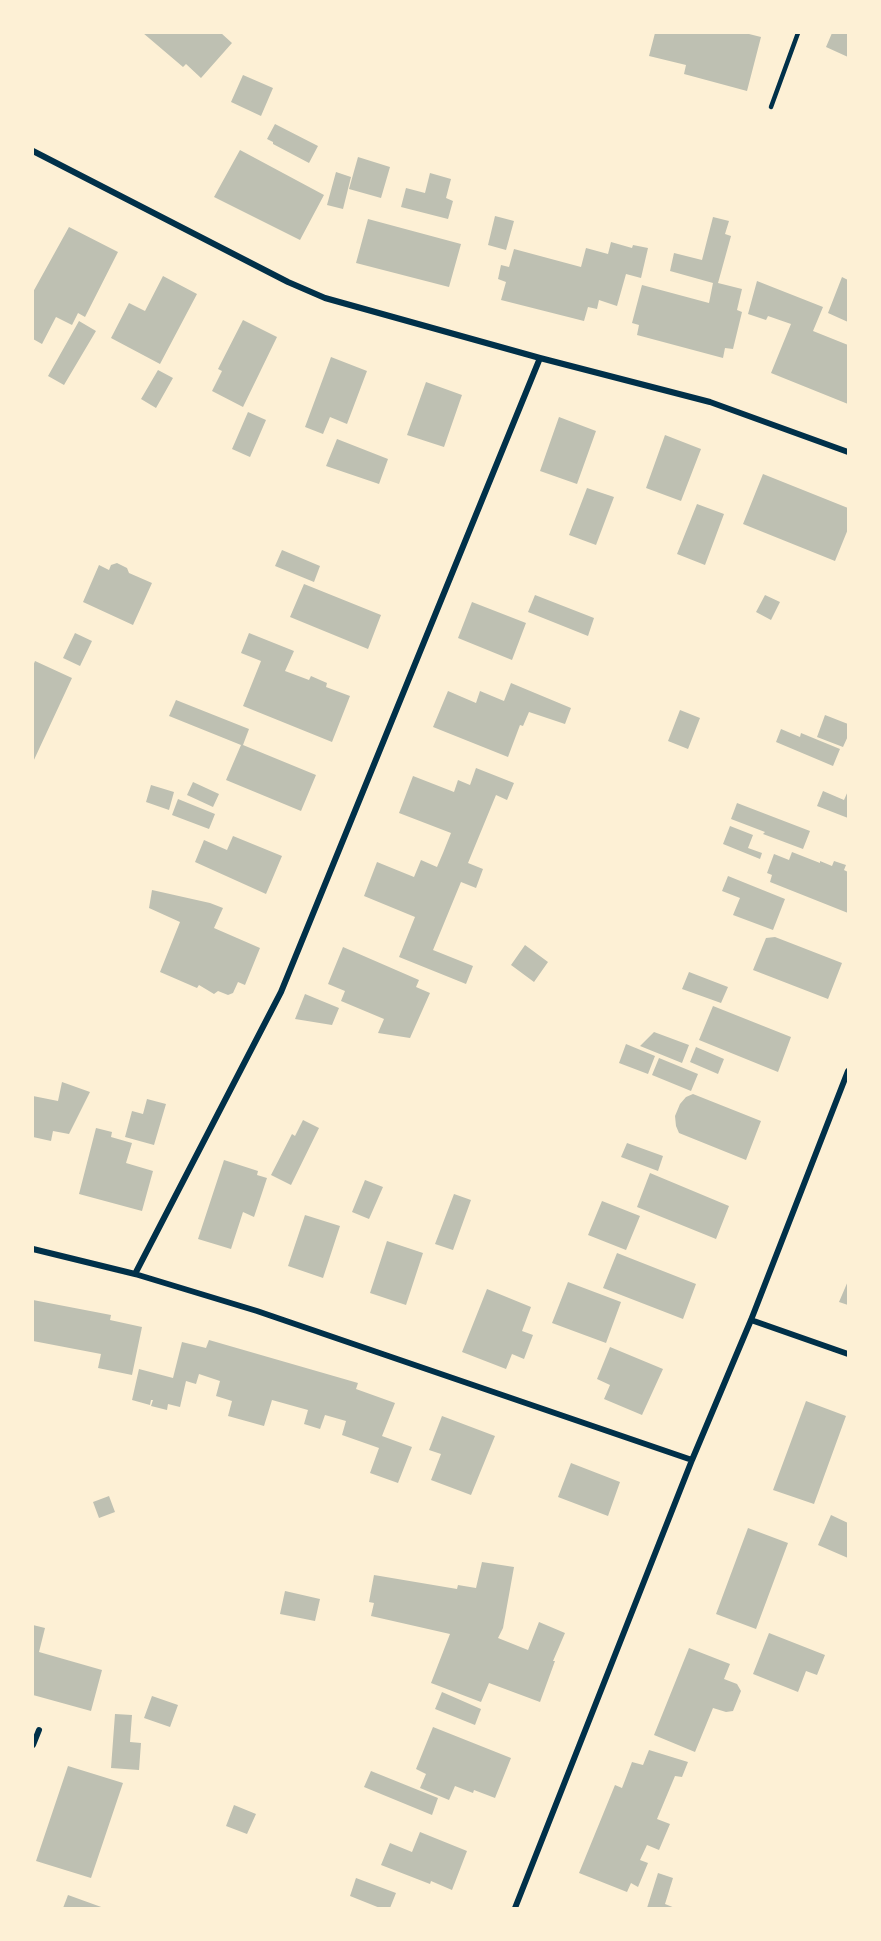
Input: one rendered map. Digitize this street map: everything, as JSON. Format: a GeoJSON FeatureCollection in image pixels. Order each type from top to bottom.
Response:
{"type":"FeatureCollection","features":[{"type":"Feature","properties":{"kind":"street"},"geometry":{"type":"LineString","coordinates":[[33,151],[288,282],[325,298],[540,358],[710,402],[848,452]]}},
{"type":"Feature","properties":{"kind":"street"},"geometry":{"type":"LineString","coordinates":[[135,1274],[281,992],[540,358]]}},
{"type":"Feature","properties":{"kind":"street"},"geometry":{"type":"LineString","coordinates":[[515,1908],[692,1461],[751,1320],[848,1071]]}},
{"type":"Feature","properties":{"kind":"street"},"geometry":{"type":"LineString","coordinates":[[33,1249],[135,1274],[257,1311],[692,1461]]}},
{"type":"Feature","properties":{"kind":"street"},"geometry":{"type":"LineString","coordinates":[[751,1320],[848,1354]]}},
{"type":"Feature","properties":{"kind":"street"},"geometry":{"type":"LineString","coordinates":[[33,1745],[39,1730]]}},
{"type":"Feature","properties":{"kind":"lane"},"geometry":{"type":"LineString","coordinates":[[771,106],[798,33]]}},
{"type":"Feature","properties":{"kind":"building"},"geometry":{"type":"Polygon","coordinates":[[[143,33],[221,33],[232,43],[201,78],[186,64],[183,67],[143,33]]]}},
{"type":"Feature","properties":{"kind":"building"},"geometry":{"type":"Polygon","coordinates":[[[655,33],[745,33],[761,37],[747,91],[684,74],[686,65],[649,56],[655,33]]]}},
{"type":"Feature","properties":{"kind":"building"},"geometry":{"type":"Polygon","coordinates":[[[832,33],[848,33],[848,57],[826,47],[832,33]]]}},
{"type":"Feature","properties":{"kind":"building"},"geometry":{"type":"Polygon","coordinates":[[[243,75],[273,88],[261,116],[231,102],[243,75]]]}},
{"type":"Feature","properties":{"kind":"building"},"geometry":{"type":"Polygon","coordinates":[[[275,124],[318,146],[309,163],[267,139],[275,124]]]}},
{"type":"Feature","properties":{"kind":"building"},"geometry":{"type":"Polygon","coordinates":[[[240,150],[324,195],[300,240],[214,197],[240,150]]]}},
{"type":"Feature","properties":{"kind":"building"},"geometry":{"type":"Polygon","coordinates":[[[358,157],[390,167],[381,198],[349,189],[358,157]]]}},
{"type":"Feature","properties":{"kind":"building"},"geometry":{"type":"Polygon","coordinates":[[[336,172],[351,177],[343,209],[327,205],[336,172]]]}},
{"type":"Feature","properties":{"kind":"building"},"geometry":{"type":"Polygon","coordinates":[[[430,173],[451,179],[446,198],[453,201],[448,219],[401,207],[406,188],[425,193],[430,173]]]}},
{"type":"Feature","properties":{"kind":"building"},"geometry":{"type":"Polygon","coordinates":[[[495,216],[514,221],[506,250],[488,245],[495,216]]]}},
{"type":"Feature","properties":{"kind":"building"},"geometry":{"type":"Polygon","coordinates":[[[713,217],[729,221],[725,234],[731,236],[718,283],[742,289],[737,310],[742,312],[733,349],[725,348],[723,358],[637,335],[639,325],[632,323],[642,285],[709,303],[713,283],[670,271],[674,253],[702,260],[713,217]]]}},
{"type":"Feature","properties":{"kind":"building"},"geometry":{"type":"Polygon","coordinates":[[[368,219],[461,244],[449,287],[356,263],[368,219]]]}},
{"type":"Feature","properties":{"kind":"building"},"geometry":{"type":"Polygon","coordinates":[[[69,227],[118,252],[85,317],[78,313],[72,325],[56,317],[42,344],[33,339],[33,292],[69,227]]]}},
{"type":"Feature","properties":{"kind":"building"},"geometry":{"type":"Polygon","coordinates":[[[611,242],[632,248],[633,245],[648,248],[641,278],[626,274],[617,306],[599,300],[597,309],[588,307],[584,321],[501,300],[506,282],[498,279],[501,265],[509,267],[514,249],[581,267],[586,248],[608,254],[611,242]]]}},
{"type":"Feature","properties":{"kind":"building"},"geometry":{"type":"Polygon","coordinates":[[[163,276],[197,294],[160,364],[111,338],[129,303],[145,311],[163,276]]]}},
{"type":"Feature","properties":{"kind":"building"},"geometry":{"type":"Polygon","coordinates":[[[842,277],[848,280],[848,322],[828,313],[842,277]]]}},
{"type":"Feature","properties":{"kind":"building"},"geometry":{"type":"Polygon","coordinates":[[[757,281],[823,307],[813,331],[848,345],[848,404],[771,373],[791,324],[768,316],[766,320],[748,314],[757,281]]]}},
{"type":"Feature","properties":{"kind":"building"},"geometry":{"type":"Polygon","coordinates":[[[243,320],[277,337],[243,407],[212,391],[222,371],[218,369],[243,320]]]}},
{"type":"Feature","properties":{"kind":"building"},"geometry":{"type":"Polygon","coordinates":[[[79,321],[96,331],[64,385],[48,376],[79,321]]]}},
{"type":"Feature","properties":{"kind":"building"},"geometry":{"type":"Polygon","coordinates":[[[331,357],[367,371],[347,424],[330,417],[323,434],[305,427],[331,357]]]}},
{"type":"Feature","properties":{"kind":"building"},"geometry":{"type":"Polygon","coordinates":[[[158,370],[173,378],[156,408],[141,399],[158,370]]]}},
{"type":"Feature","properties":{"kind":"building"},"geometry":{"type":"Polygon","coordinates":[[[426,382],[462,395],[444,447],[407,435],[426,382]]]}},
{"type":"Feature","properties":{"kind":"building"},"geometry":{"type":"Polygon","coordinates":[[[248,412],[266,420],[250,457],[232,449],[248,412]]]}},
{"type":"Feature","properties":{"kind":"building"},"geometry":{"type":"Polygon","coordinates":[[[559,417],[596,431],[577,484],[540,471],[559,417]]]}},
{"type":"Feature","properties":{"kind":"building"},"geometry":{"type":"Polygon","coordinates":[[[665,435],[701,449],[681,501],[646,488],[665,435]]]}},
{"type":"Feature","properties":{"kind":"building"},"geometry":{"type":"Polygon","coordinates":[[[337,439],[388,459],[379,484],[326,466],[337,439]]]}},
{"type":"Feature","properties":{"kind":"building"},"geometry":{"type":"Polygon","coordinates":[[[763,474],[848,508],[848,529],[835,561],[743,524],[763,474]]]}},
{"type":"Feature","properties":{"kind":"building"},"geometry":{"type":"Polygon","coordinates":[[[587,488],[614,497],[596,545],[569,535],[587,488]]]}},
{"type":"Feature","properties":{"kind":"building"},"geometry":{"type":"Polygon","coordinates":[[[697,504],[724,514],[705,565],[677,554],[697,504]]]}},
{"type":"Feature","properties":{"kind":"building"},"geometry":{"type":"Polygon","coordinates":[[[282,550],[320,566],[314,582],[275,566],[282,550]]]}},
{"type":"Feature","properties":{"kind":"building"},"geometry":{"type":"Polygon","coordinates":[[[117,563],[127,568],[129,573],[152,583],[133,625],[83,602],[99,565],[109,570],[111,565],[117,563]]]}},
{"type":"Feature","properties":{"kind":"building"},"geometry":{"type":"Polygon","coordinates":[[[304,584],[381,615],[368,649],[290,617],[304,584]]]}},
{"type":"Feature","properties":{"kind":"building"},"geometry":{"type":"Polygon","coordinates":[[[535,595],[594,618],[588,636],[528,612],[535,595]]]}},
{"type":"Feature","properties":{"kind":"building"},"geometry":{"type":"Polygon","coordinates":[[[765,595],[780,602],[771,620],[756,612],[765,595]]]}},
{"type":"Feature","properties":{"kind":"building"},"geometry":{"type":"Polygon","coordinates":[[[472,602],[526,623],[512,660],[458,638],[472,602]]]}},
{"type":"Feature","properties":{"kind":"building"},"geometry":{"type":"Polygon","coordinates":[[[75,633],[92,641],[80,666],[63,658],[75,633]]]}},
{"type":"Feature","properties":{"kind":"building"},"geometry":{"type":"Polygon","coordinates":[[[249,633],[294,651],[285,671],[309,680],[311,676],[327,683],[326,687],[350,696],[332,742],[243,706],[261,661],[241,653],[249,633]]]}},
{"type":"Feature","properties":{"kind":"building"},"geometry":{"type":"Polygon","coordinates":[[[35,661],[72,678],[33,762],[33,666],[35,661]]]}},
{"type":"Feature","properties":{"kind":"building"},"geometry":{"type":"Polygon","coordinates":[[[511,683],[571,708],[565,724],[529,712],[523,726],[520,725],[508,757],[433,727],[448,691],[476,703],[480,691],[504,701],[511,683]]]}},
{"type":"Feature","properties":{"kind":"building"},"geometry":{"type":"Polygon","coordinates":[[[176,700],[249,729],[243,745],[316,775],[301,811],[226,780],[241,745],[169,716],[176,700]]]}},
{"type":"Feature","properties":{"kind":"building"},"geometry":{"type":"Polygon","coordinates":[[[680,710],[700,718],[688,749],[668,741],[680,710]]]}},
{"type":"Feature","properties":{"kind":"building"},"geometry":{"type":"Polygon","coordinates":[[[825,715],[848,724],[848,736],[843,747],[817,737],[825,715]]]}},
{"type":"Feature","properties":{"kind":"building"},"geometry":{"type":"Polygon","coordinates":[[[781,729],[800,737],[801,733],[840,749],[833,766],[776,742],[781,729]]]}},
{"type":"Feature","properties":{"kind":"building"},"geometry":{"type":"Polygon","coordinates":[[[476,768],[514,783],[507,800],[496,795],[468,863],[483,869],[476,888],[461,882],[433,950],[473,966],[466,984],[399,957],[415,917],[364,896],[377,862],[414,877],[421,860],[437,867],[443,853],[451,833],[399,813],[413,776],[454,792],[458,780],[470,785],[476,768]]]}},
{"type":"Feature","properties":{"kind":"building"},"geometry":{"type":"Polygon","coordinates":[[[193,782],[219,794],[213,807],[187,795],[193,782]]]}},
{"type":"Feature","properties":{"kind":"building"},"geometry":{"type":"Polygon","coordinates":[[[151,785],[174,792],[169,810],[146,802],[151,785]]]}},
{"type":"Feature","properties":{"kind":"building"},"geometry":{"type":"Polygon","coordinates":[[[823,791],[844,800],[848,791],[848,818],[817,806],[823,791]]]}},
{"type":"Feature","properties":{"kind":"building"},"geometry":{"type":"Polygon","coordinates":[[[178,799],[215,814],[209,829],[172,815],[178,799]]]}},
{"type":"Feature","properties":{"kind":"building"},"geometry":{"type":"Polygon","coordinates":[[[737,803],[810,831],[803,849],[731,819],[737,803]]]}},
{"type":"Feature","properties":{"kind":"building"},"geometry":{"type":"Polygon","coordinates":[[[730,826],[753,835],[748,848],[762,853],[760,859],[723,844],[730,826]]]}},
{"type":"Feature","properties":{"kind":"building"},"geometry":{"type":"Polygon","coordinates":[[[233,836],[282,856],[266,894],[195,862],[204,840],[227,850],[233,836]]]}},
{"type":"Feature","properties":{"kind":"building"},"geometry":{"type":"Polygon","coordinates":[[[792,852],[832,866],[834,861],[846,865],[844,870],[848,872],[848,913],[770,882],[772,875],[767,873],[774,854],[789,860],[792,852]]]}},
{"type":"Feature","properties":{"kind":"building"},"geometry":{"type":"Polygon","coordinates":[[[728,876],[785,899],[773,930],[733,915],[740,898],[722,891],[728,876]]]}},
{"type":"Feature","properties":{"kind":"building"},"geometry":{"type":"Polygon","coordinates":[[[152,890],[223,908],[214,928],[260,948],[245,985],[238,982],[233,993],[228,995],[218,991],[214,994],[199,985],[197,988],[160,972],[180,922],[149,908],[152,890]]]}},
{"type":"Feature","properties":{"kind":"building"},"geometry":{"type":"Polygon","coordinates":[[[775,937],[842,963],[828,999],[753,970],[766,938],[775,937]]]}},
{"type":"Feature","properties":{"kind":"building"},"geometry":{"type":"Polygon","coordinates":[[[525,945],[548,962],[534,982],[511,965],[525,945]]]}},
{"type":"Feature","properties":{"kind":"building"},"geometry":{"type":"Polygon","coordinates":[[[343,947],[419,980],[416,987],[430,993],[410,1038],[378,1033],[384,1019],[341,1001],[345,991],[328,984],[343,947]]]}},
{"type":"Feature","properties":{"kind":"building"},"geometry":{"type":"Polygon","coordinates":[[[689,972],[728,987],[721,1003],[682,989],[689,972]]]}},
{"type":"Feature","properties":{"kind":"building"},"geometry":{"type":"Polygon","coordinates":[[[305,994],[339,1008],[332,1025],[295,1019],[305,994]]]}},
{"type":"Feature","properties":{"kind":"building"},"geometry":{"type":"Polygon","coordinates":[[[713,1006],[791,1037],[778,1072],[699,1040],[713,1006]]]}},
{"type":"Feature","properties":{"kind":"building"},"geometry":{"type":"Polygon","coordinates":[[[654,1032],[689,1045],[682,1063],[640,1046],[654,1032]]]}},
{"type":"Feature","properties":{"kind":"building"},"geometry":{"type":"Polygon","coordinates":[[[626,1044],[655,1056],[648,1074],[619,1063],[626,1044]]]}},
{"type":"Feature","properties":{"kind":"building"},"geometry":{"type":"Polygon","coordinates":[[[696,1047],[724,1059],[718,1074],[690,1062],[696,1047]]]}},
{"type":"Feature","properties":{"kind":"building"},"geometry":{"type":"Polygon","coordinates":[[[659,1058],[698,1074],[691,1091],[652,1075],[659,1058]]]}},
{"type":"Feature","properties":{"kind":"building"},"geometry":{"type":"Polygon","coordinates":[[[62,1082],[90,1092],[69,1134],[53,1131],[51,1141],[33,1137],[33,1096],[58,1101],[62,1082]]]}},
{"type":"Feature","properties":{"kind":"building"},"geometry":{"type":"Polygon","coordinates":[[[693,1094],[761,1121],[746,1160],[679,1133],[675,1116],[680,1104],[686,1097],[693,1094]]]}},
{"type":"Feature","properties":{"kind":"building"},"geometry":{"type":"Polygon","coordinates":[[[147,1099],[166,1104],[154,1145],[125,1137],[132,1111],[143,1114],[147,1099]]]}},
{"type":"Feature","properties":{"kind":"building"},"geometry":{"type":"Polygon","coordinates":[[[303,1120],[319,1128],[291,1185],[271,1175],[292,1134],[295,1136],[303,1120]]]}},
{"type":"Feature","properties":{"kind":"building"},"geometry":{"type":"Polygon","coordinates":[[[96,1128],[112,1132],[111,1137],[132,1143],[126,1163],[153,1171],[142,1211],[79,1194],[96,1128]]]}},
{"type":"Feature","properties":{"kind":"building"},"geometry":{"type":"Polygon","coordinates":[[[627,1143],[663,1156],[658,1171],[621,1157],[627,1143]]]}},
{"type":"Feature","properties":{"kind":"building"},"geometry":{"type":"Polygon","coordinates":[[[224,1160],[258,1171],[257,1175],[267,1178],[254,1217],[243,1212],[231,1249],[198,1239],[224,1160]]]}},
{"type":"Feature","properties":{"kind":"building"},"geometry":{"type":"Polygon","coordinates":[[[650,1173],[729,1206],[716,1239],[637,1207],[650,1173]]]}},
{"type":"Feature","properties":{"kind":"building"},"geometry":{"type":"Polygon","coordinates":[[[365,1180],[383,1187],[369,1219],[352,1212],[365,1180]]]}},
{"type":"Feature","properties":{"kind":"building"},"geometry":{"type":"Polygon","coordinates":[[[454,1194],[471,1200],[453,1250],[435,1244],[454,1194]]]}},
{"type":"Feature","properties":{"kind":"building"},"geometry":{"type":"Polygon","coordinates":[[[602,1201],[640,1216],[626,1250],[588,1235],[602,1201]]]}},
{"type":"Feature","properties":{"kind":"building"},"geometry":{"type":"Polygon","coordinates":[[[305,1215],[340,1226],[323,1278],[288,1266],[305,1215]]]}},
{"type":"Feature","properties":{"kind":"building"},"geometry":{"type":"Polygon","coordinates":[[[387,1241],[423,1253],[406,1305],[370,1293],[387,1241]]]}},
{"type":"Feature","properties":{"kind":"building"},"geometry":{"type":"Polygon","coordinates":[[[617,1253],[696,1284],[683,1319],[603,1288],[617,1253]]]}},
{"type":"Feature","properties":{"kind":"building"},"geometry":{"type":"Polygon","coordinates":[[[848,1281],[848,1305],[839,1302],[848,1281]]]}},
{"type":"Feature","properties":{"kind":"building"},"geometry":{"type":"Polygon","coordinates":[[[568,1282],[621,1302],[606,1343],[552,1323],[568,1282]]]}},
{"type":"Feature","properties":{"kind":"building"},"geometry":{"type":"Polygon","coordinates":[[[487,1289],[531,1307],[522,1331],[533,1335],[524,1359],[512,1354],[506,1369],[462,1352],[487,1289]]]}},
{"type":"Feature","properties":{"kind":"building"},"geometry":{"type":"Polygon","coordinates":[[[33,1300],[111,1315],[110,1320],[142,1327],[132,1375],[98,1368],[101,1354],[33,1341],[33,1300]]]}},
{"type":"Feature","properties":{"kind":"building"},"geometry":{"type":"Polygon","coordinates":[[[209,1340],[358,1383],[356,1389],[395,1403],[382,1436],[412,1447],[398,1483],[370,1473],[379,1448],[342,1435],[346,1421],[325,1415],[320,1429],[304,1424],[308,1410],[272,1400],[264,1426],[228,1416],[232,1401],[216,1396],[220,1381],[199,1374],[196,1384],[186,1381],[180,1407],[168,1404],[167,1410],[151,1406],[153,1400],[150,1405],[132,1400],[139,1369],[173,1378],[182,1342],[206,1348],[209,1340]]]}},
{"type":"Feature","properties":{"kind":"building"},"geometry":{"type":"Polygon","coordinates":[[[610,1347],[663,1369],[642,1415],[604,1399],[610,1385],[597,1379],[610,1347]]]}},
{"type":"Feature","properties":{"kind":"building"},"geometry":{"type":"Polygon","coordinates":[[[806,1401],[846,1416],[814,1504],[773,1490],[806,1401]]]}},
{"type":"Feature","properties":{"kind":"building"},"geometry":{"type":"Polygon","coordinates":[[[442,1416],[495,1436],[471,1495],[431,1480],[441,1454],[429,1450],[442,1416]]]}},
{"type":"Feature","properties":{"kind":"building"},"geometry":{"type":"Polygon","coordinates":[[[571,1463],[620,1482],[608,1516],[558,1497],[571,1463]]]}},
{"type":"Feature","properties":{"kind":"building"},"geometry":{"type":"Polygon","coordinates":[[[109,1496],[115,1512],[99,1518],[93,1502],[109,1496]]]}},
{"type":"Feature","properties":{"kind":"building"},"geometry":{"type":"Polygon","coordinates":[[[831,1515],[848,1523],[848,1558],[818,1545],[831,1515]]]}},
{"type":"Feature","properties":{"kind":"building"},"geometry":{"type":"Polygon","coordinates":[[[748,1528],[788,1543],[756,1629],[716,1614],[748,1528]]]}},
{"type":"Feature","properties":{"kind":"building"},"geometry":{"type":"Polygon","coordinates":[[[482,1562],[514,1567],[503,1628],[498,1638],[528,1650],[539,1622],[565,1633],[540,1702],[489,1683],[481,1702],[431,1683],[450,1634],[371,1616],[374,1603],[369,1602],[374,1575],[457,1589],[458,1585],[476,1588],[482,1562]]]}},
{"type":"Feature","properties":{"kind":"building"},"geometry":{"type":"Polygon","coordinates":[[[285,1591],[320,1599],[315,1621],[280,1614],[285,1591]]]}},
{"type":"Feature","properties":{"kind":"building"},"geometry":{"type":"Polygon","coordinates":[[[33,1625],[45,1628],[39,1652],[102,1670],[91,1711],[33,1695],[33,1625]]]}},
{"type":"Feature","properties":{"kind":"building"},"geometry":{"type":"Polygon","coordinates":[[[769,1633],[825,1655],[817,1675],[806,1671],[798,1692],[753,1674],[769,1633]]]}},
{"type":"Feature","properties":{"kind":"building"},"geometry":{"type":"Polygon","coordinates":[[[689,1648],[730,1664],[724,1679],[737,1684],[741,1691],[733,1711],[726,1712],[713,1708],[695,1752],[654,1735],[689,1648]]]}},
{"type":"Feature","properties":{"kind":"building"},"geometry":{"type":"Polygon","coordinates":[[[442,1692],[481,1709],[475,1725],[435,1709],[442,1692]]]}},
{"type":"Feature","properties":{"kind":"building"},"geometry":{"type":"Polygon","coordinates":[[[152,1696],[178,1705],[170,1727],[144,1718],[152,1696]]]}},
{"type":"Feature","properties":{"kind":"building"},"geometry":{"type":"Polygon","coordinates":[[[115,1714],[132,1715],[130,1742],[141,1743],[139,1770],[111,1768],[115,1714]]]}},
{"type":"Feature","properties":{"kind":"building"},"geometry":{"type":"Polygon","coordinates":[[[433,1727],[511,1758],[495,1798],[455,1786],[449,1800],[420,1788],[426,1774],[416,1769],[433,1727]]]}},
{"type":"Feature","properties":{"kind":"building"},"geometry":{"type":"Polygon","coordinates":[[[649,1750],[688,1762],[682,1777],[675,1776],[657,1819],[670,1824],[659,1850],[647,1845],[640,1860],[648,1863],[638,1887],[631,1883],[627,1892],[579,1873],[615,1785],[622,1788],[632,1762],[643,1765],[649,1750]]]}},
{"type":"Feature","properties":{"kind":"building"},"geometry":{"type":"Polygon","coordinates":[[[68,1766],[123,1783],[91,1878],[36,1861],[68,1766]]]}},
{"type":"Feature","properties":{"kind":"building"},"geometry":{"type":"Polygon","coordinates":[[[371,1771],[438,1798],[432,1815],[364,1787],[371,1771]]]}},
{"type":"Feature","properties":{"kind":"building"},"geometry":{"type":"Polygon","coordinates":[[[234,1805],[256,1814],[247,1834],[226,1826],[234,1805]]]}},
{"type":"Feature","properties":{"kind":"building"},"geometry":{"type":"Polygon","coordinates":[[[420,1832],[467,1851],[452,1890],[381,1865],[390,1843],[412,1852],[420,1832]]]}},
{"type":"Feature","properties":{"kind":"building"},"geometry":{"type":"Polygon","coordinates":[[[658,1873],[673,1878],[665,1904],[675,1908],[647,1908],[658,1873]]]}},
{"type":"Feature","properties":{"kind":"building"},"geometry":{"type":"Polygon","coordinates":[[[356,1878],[396,1893],[390,1908],[380,1908],[350,1896],[356,1878]]]}},
{"type":"Feature","properties":{"kind":"building"},"geometry":{"type":"Polygon","coordinates":[[[68,1895],[104,1908],[63,1908],[68,1895]]]}}]}
